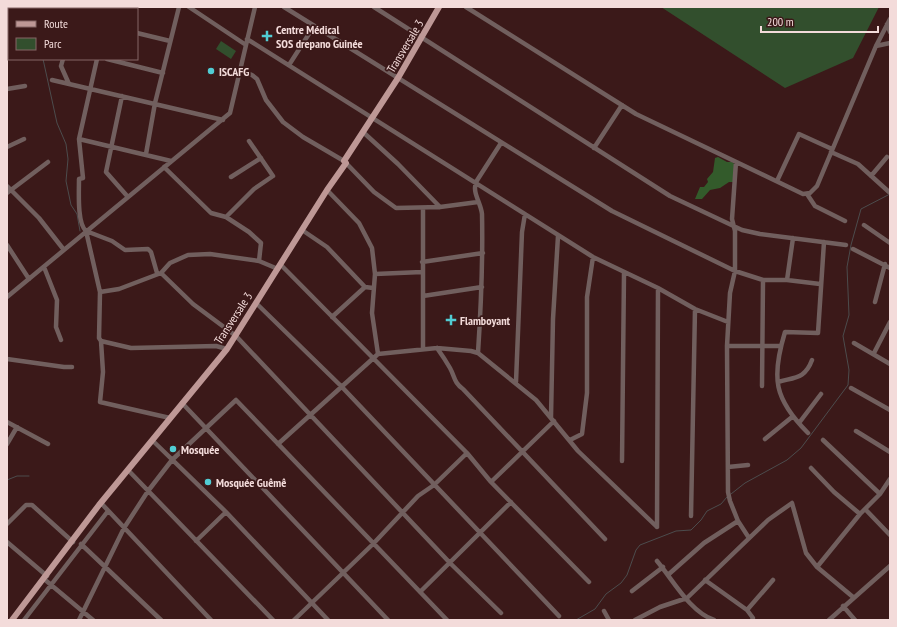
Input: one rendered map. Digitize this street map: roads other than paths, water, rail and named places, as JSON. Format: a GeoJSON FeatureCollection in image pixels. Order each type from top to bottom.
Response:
{"type":"FeatureCollection","features":[{"type":"Feature","properties":{"kind":"main road","name":"Transversale 3"},"geometry":{"type":"LineString","coordinates":[[12,620],[73,542],[101,503],[227,349],[398,78],[439,7]]}},
{"type":"Feature","properties":{"kind":"street"},"geometry":{"type":"LineString","coordinates":[[146,154],[155,103],[179,7]]}},
{"type":"Feature","properties":{"kind":"street"},"geometry":{"type":"LineString","coordinates":[[189,7],[246,45]]}},
{"type":"Feature","properties":{"kind":"street"},"geometry":{"type":"LineString","coordinates":[[7,297],[171,161],[223,120],[231,111],[255,7]]}},
{"type":"Feature","properties":{"kind":"street"},"geometry":{"type":"LineString","coordinates":[[284,7],[612,211],[735,271],[763,280],[787,280],[820,284]]}},
{"type":"Feature","properties":{"kind":"street"},"geometry":{"type":"LineString","coordinates":[[374,7],[670,196],[742,230],[760,234],[846,245]]}},
{"type":"Feature","properties":{"kind":"street"},"geometry":{"type":"LineString","coordinates":[[466,7],[636,114],[803,194],[814,191],[876,46],[889,21]]}},
{"type":"Feature","properties":{"kind":"street"},"geometry":{"type":"LineString","coordinates":[[889,21],[890,32]]}},
{"type":"Feature","properties":{"kind":"street"},"geometry":{"type":"LineString","coordinates":[[289,65],[314,26]]}},
{"type":"Feature","properties":{"kind":"street"},"geometry":{"type":"LineString","coordinates":[[138,33],[170,41]]}},
{"type":"Feature","properties":{"kind":"street"},"geometry":{"type":"LineString","coordinates":[[247,39],[593,257],[658,288],[695,309],[728,322]]}},
{"type":"Feature","properties":{"kind":"street"},"geometry":{"type":"LineString","coordinates":[[876,46],[890,43]]}},
{"type":"Feature","properties":{"kind":"street"},"geometry":{"type":"LineString","coordinates":[[62,60],[61,66],[69,84]]}},
{"type":"Feature","properties":{"kind":"street"},"geometry":{"type":"LineString","coordinates":[[97,60],[79,139],[83,178],[80,180],[79,196],[82,227],[86,231],[112,241],[125,250],[148,249],[151,252],[159,273],[193,304],[236,336],[450,563],[501,613]]}},
{"type":"Feature","properties":{"kind":"street"},"geometry":{"type":"LineString","coordinates":[[111,60],[163,73]]}},
{"type":"Feature","properties":{"kind":"street"},"geometry":{"type":"LineString","coordinates":[[240,70],[252,75],[257,80],[266,100],[283,122],[303,137],[345,162],[374,192],[396,208],[440,207],[478,202]]}},
{"type":"Feature","properties":{"kind":"street"},"geometry":{"type":"LineString","coordinates":[[52,80],[223,120]]}},
{"type":"Feature","properties":{"kind":"street"},"geometry":{"type":"LineString","coordinates":[[7,89],[25,86]]}},
{"type":"Feature","properties":{"kind":"street"},"geometry":{"type":"LineString","coordinates":[[122,96],[110,146],[106,172],[128,197]]}},
{"type":"Feature","properties":{"kind":"street"},"geometry":{"type":"LineString","coordinates":[[594,148],[622,105]]}},
{"type":"Feature","properties":{"kind":"street"},"geometry":{"type":"LineString","coordinates":[[363,132],[398,164],[440,207]]}},
{"type":"Feature","properties":{"kind":"street"},"geometry":{"type":"LineString","coordinates":[[777,182],[799,134],[858,164],[889,192]]}},
{"type":"Feature","properties":{"kind":"street"},"geometry":{"type":"LineString","coordinates":[[7,147],[24,139]]}},
{"type":"Feature","properties":{"kind":"street"},"geometry":{"type":"LineString","coordinates":[[79,139],[171,161]]}},
{"type":"Feature","properties":{"kind":"street"},"geometry":{"type":"LineString","coordinates":[[226,217],[254,189],[272,178],[272,174],[249,141]]}},
{"type":"Feature","properties":{"kind":"street"},"geometry":{"type":"LineString","coordinates":[[478,353],[483,253],[482,210],[474,188],[476,182],[501,143]]}},
{"type":"Feature","properties":{"kind":"street"},"geometry":{"type":"LineString","coordinates":[[871,176],[887,157]]}},
{"type":"Feature","properties":{"kind":"street"},"geometry":{"type":"LineString","coordinates":[[231,177],[261,158]]}},
{"type":"Feature","properties":{"kind":"street"},"geometry":{"type":"LineString","coordinates":[[48,162],[8,189],[39,218],[64,250]]}},
{"type":"Feature","properties":{"kind":"street"},"geometry":{"type":"LineString","coordinates":[[736,162],[732,219],[735,231],[735,271],[730,293],[727,346],[729,497],[738,521],[749,538]]}},
{"type":"Feature","properties":{"kind":"street"},"geometry":{"type":"LineString","coordinates":[[164,167],[211,213],[226,217],[249,232],[261,243],[260,261]]}},
{"type":"Feature","properties":{"kind":"street"},"geometry":{"type":"LineString","coordinates":[[327,190],[359,223],[372,248],[375,274],[372,313],[378,354]]}},
{"type":"Feature","properties":{"kind":"street"},"geometry":{"type":"LineString","coordinates":[[807,194],[815,206],[845,221]]}},
{"type":"Feature","properties":{"kind":"street"},"geometry":{"type":"LineString","coordinates":[[423,208],[423,349]]}},
{"type":"Feature","properties":{"kind":"street"},"geometry":{"type":"LineString","coordinates":[[516,382],[522,232],[525,214]]}},
{"type":"Feature","properties":{"kind":"street"},"geometry":{"type":"LineString","coordinates":[[864,225],[890,243]]}},
{"type":"Feature","properties":{"kind":"street"},"geometry":{"type":"LineString","coordinates":[[302,230],[327,247],[365,287],[373,288]]}},
{"type":"Feature","properties":{"kind":"street"},"geometry":{"type":"LineString","coordinates":[[86,231],[100,292],[99,338],[102,341],[103,372],[100,402],[170,418]]}},
{"type":"Feature","properties":{"kind":"street"},"geometry":{"type":"LineString","coordinates":[[492,482],[553,419],[553,319],[558,236]]}},
{"type":"Feature","properties":{"kind":"street"},"geometry":{"type":"LineString","coordinates":[[787,280],[793,238]]}},
{"type":"Feature","properties":{"kind":"street"},"geometry":{"type":"LineString","coordinates":[[808,432],[792,417],[779,395],[778,382],[780,346],[785,332],[818,333],[820,284],[824,242]]}},
{"type":"Feature","properties":{"kind":"street"},"geometry":{"type":"LineString","coordinates":[[7,245],[29,279]]}},
{"type":"Feature","properties":{"kind":"street"},"geometry":{"type":"LineString","coordinates":[[854,249],[885,264],[890,268]]}},
{"type":"Feature","properties":{"kind":"street"},"geometry":{"type":"LineString","coordinates":[[422,262],[483,253]]}},
{"type":"Feature","properties":{"kind":"street"},"geometry":{"type":"LineString","coordinates":[[100,292],[119,288],[159,273],[177,258],[188,255],[210,254],[260,261],[279,267],[332,317],[467,453],[511,502],[590,582]]}},
{"type":"Feature","properties":{"kind":"street"},"geometry":{"type":"LineString","coordinates":[[570,440],[582,434],[587,393],[587,297],[593,257]]}},
{"type":"Feature","properties":{"kind":"street"},"geometry":{"type":"LineString","coordinates":[[875,302],[885,264]]}},
{"type":"Feature","properties":{"kind":"street"},"geometry":{"type":"LineString","coordinates":[[44,267],[58,300],[56,327],[61,340]]}},
{"type":"Feature","properties":{"kind":"street"},"geometry":{"type":"LineString","coordinates":[[375,274],[422,272]]}},
{"type":"Feature","properties":{"kind":"street"},"geometry":{"type":"LineString","coordinates":[[622,461],[624,273]]}},
{"type":"Feature","properties":{"kind":"street"},"geometry":{"type":"LineString","coordinates":[[762,386],[763,280]]}},
{"type":"Feature","properties":{"kind":"street"},"geometry":{"type":"LineString","coordinates":[[332,317],[365,287]]}},
{"type":"Feature","properties":{"kind":"street"},"geometry":{"type":"LineString","coordinates":[[423,296],[482,287]]}},
{"type":"Feature","properties":{"kind":"street"},"geometry":{"type":"LineString","coordinates":[[278,444],[378,354],[438,348],[471,351],[478,353],[488,363],[516,382],[536,400],[578,451],[657,527],[658,288]]}},
{"type":"Feature","properties":{"kind":"street"},"geometry":{"type":"LineString","coordinates":[[256,303],[341,386],[559,616]]}},
{"type":"Feature","properties":{"kind":"street"},"geometry":{"type":"LineString","coordinates":[[691,516],[695,309]]}},
{"type":"Feature","properties":{"kind":"street"},"geometry":{"type":"LineString","coordinates":[[874,353],[890,322]]}},
{"type":"Feature","properties":{"kind":"street"},"geometry":{"type":"LineString","coordinates":[[102,341],[131,348],[216,346],[227,349]]}},
{"type":"Feature","properties":{"kind":"street"},"geometry":{"type":"LineString","coordinates":[[854,343],[874,353],[890,364]]}},
{"type":"Feature","properties":{"kind":"street"},"geometry":{"type":"LineString","coordinates":[[727,346],[780,346]]}},
{"type":"Feature","properties":{"kind":"street"},"geometry":{"type":"LineString","coordinates":[[438,348],[451,369],[453,380],[457,385],[463,389],[523,451],[605,539]]}},
{"type":"Feature","properties":{"kind":"street"},"geometry":{"type":"LineString","coordinates":[[7,359],[64,368],[72,367]]}},
{"type":"Feature","properties":{"kind":"street"},"geometry":{"type":"LineString","coordinates":[[778,382],[803,375],[808,369],[812,360]]}},
{"type":"Feature","properties":{"kind":"street"},"geometry":{"type":"LineString","coordinates":[[851,388],[890,410]]}},
{"type":"Feature","properties":{"kind":"street"},"geometry":{"type":"LineString","coordinates":[[798,423],[821,394]]}},
{"type":"Feature","properties":{"kind":"street"},"geometry":{"type":"LineString","coordinates":[[79,620],[124,528],[148,491],[172,460],[206,430],[236,400],[447,620]]}},
{"type":"Feature","properties":{"kind":"street"},"geometry":{"type":"LineString","coordinates":[[182,403],[388,620]]}},
{"type":"Feature","properties":{"kind":"street"},"geometry":{"type":"LineString","coordinates":[[765,439],[792,417]]}},
{"type":"Feature","properties":{"kind":"street"},"geometry":{"type":"LineString","coordinates":[[7,422],[48,444]]}},
{"type":"Feature","properties":{"kind":"street"},"geometry":{"type":"LineString","coordinates":[[7,444],[17,427]]}},
{"type":"Feature","properties":{"kind":"street"},"geometry":{"type":"LineString","coordinates":[[856,430],[890,452]]}},
{"type":"Feature","properties":{"kind":"street"},"geometry":{"type":"LineString","coordinates":[[152,440],[226,512],[328,620]]}},
{"type":"Feature","properties":{"kind":"street"},"geometry":{"type":"LineString","coordinates":[[823,440],[880,494]]}},
{"type":"Feature","properties":{"kind":"street"},"geometry":{"type":"LineString","coordinates":[[294,620],[373,544],[418,496],[434,485],[467,453]]}},
{"type":"Feature","properties":{"kind":"street"},"geometry":{"type":"LineString","coordinates":[[728,467],[748,466]]}},
{"type":"Feature","properties":{"kind":"street"},"geometry":{"type":"LineString","coordinates":[[811,468],[834,492],[860,514]]}},
{"type":"Feature","properties":{"kind":"street"},"geometry":{"type":"LineString","coordinates":[[128,470],[273,620]]}},
{"type":"Feature","properties":{"kind":"street"},"geometry":{"type":"LineString","coordinates":[[816,567],[860,514],[880,494],[890,479]]}},
{"type":"Feature","properties":{"kind":"street"},"geometry":{"type":"LineString","coordinates":[[420,592],[511,502]]}},
{"type":"Feature","properties":{"kind":"street"},"geometry":{"type":"LineString","coordinates":[[101,503],[211,620]]}},
{"type":"Feature","properties":{"kind":"street"},"geometry":{"type":"LineString","coordinates":[[7,524],[26,504],[32,506],[73,542]]}},
{"type":"Feature","properties":{"kind":"street"},"geometry":{"type":"LineString","coordinates":[[635,620],[660,607],[687,598],[768,520],[792,504],[806,553],[816,567],[853,598]]}},
{"type":"Feature","properties":{"kind":"street"},"geometry":{"type":"LineString","coordinates":[[865,509],[890,535]]}},
{"type":"Feature","properties":{"kind":"street"},"geometry":{"type":"LineString","coordinates":[[24,620],[50,584],[108,511]]}},
{"type":"Feature","properties":{"kind":"street"},"geometry":{"type":"LineString","coordinates":[[196,541],[226,512]]}},
{"type":"Feature","properties":{"kind":"street"},"geometry":{"type":"LineString","coordinates":[[669,574],[704,543],[738,521]]}},
{"type":"Feature","properties":{"kind":"street"},"geometry":{"type":"LineString","coordinates":[[7,542],[45,577],[50,584],[93,620]]}},
{"type":"Feature","properties":{"kind":"street"},"geometry":{"type":"LineString","coordinates":[[81,544],[161,620]]}},
{"type":"Feature","properties":{"kind":"street"},"geometry":{"type":"LineString","coordinates":[[657,561],[687,598],[707,619],[714,620]]}},
{"type":"Feature","properties":{"kind":"street"},"geometry":{"type":"LineString","coordinates":[[828,620],[890,566]]}},
{"type":"Feature","properties":{"kind":"street"},"geometry":{"type":"LineString","coordinates":[[632,591],[663,567]]}},
{"type":"Feature","properties":{"kind":"street"},"geometry":{"type":"LineString","coordinates":[[705,580],[747,610],[753,618],[752,620]]}},
{"type":"Feature","properties":{"kind":"street"},"geometry":{"type":"LineString","coordinates":[[747,610],[773,580]]}},
{"type":"Feature","properties":{"kind":"street"},"geometry":{"type":"LineString","coordinates":[[843,606],[855,620]]}},
{"type":"Feature","properties":{"kind":"street"},"geometry":{"type":"LineString","coordinates":[[604,611],[609,620]]}},
{"type":"Feature","properties":{"kind":"waterway"},"geometry":{"type":"LineString","coordinates":[[43,60],[57,123],[66,144],[68,159],[66,181],[71,205],[77,214],[80,231]]}},
{"type":"Feature","properties":{"kind":"waterway"},"geometry":{"type":"LineString","coordinates":[[731,494],[745,483],[787,460],[801,448],[848,385],[849,370],[843,336],[849,315],[847,267],[851,245],[861,209],[890,194]]}},
{"type":"Feature","properties":{"kind":"waterway"},"geometry":{"type":"LineString","coordinates":[[7,480],[17,476],[29,476]]}},
{"type":"Feature","properties":{"kind":"waterway"},"geometry":{"type":"LineString","coordinates":[[576,620],[595,609],[606,594],[621,583],[627,575],[636,550],[640,545],[676,531],[691,530],[701,520],[707,511],[721,504],[727,497]]}},
{"type":"Feature","properties":{"kind":"place","name":"Centre Médical SOS drepano Guinée"},"geometry":{"type":"Point","coordinates":[267,36]}},
{"type":"Feature","properties":{"kind":"place","name":"ISCAFG"},"geometry":{"type":"Point","coordinates":[211,71]}},
{"type":"Feature","properties":{"kind":"place","name":"Flamboyant"},"geometry":{"type":"Point","coordinates":[451,320]}},
{"type":"Feature","properties":{"kind":"place","name":"Mosquée"},"geometry":{"type":"Point","coordinates":[173,449]}},
{"type":"Feature","properties":{"kind":"place","name":"Mosquée Guêmê"},"geometry":{"type":"Point","coordinates":[208,482]}}]}
